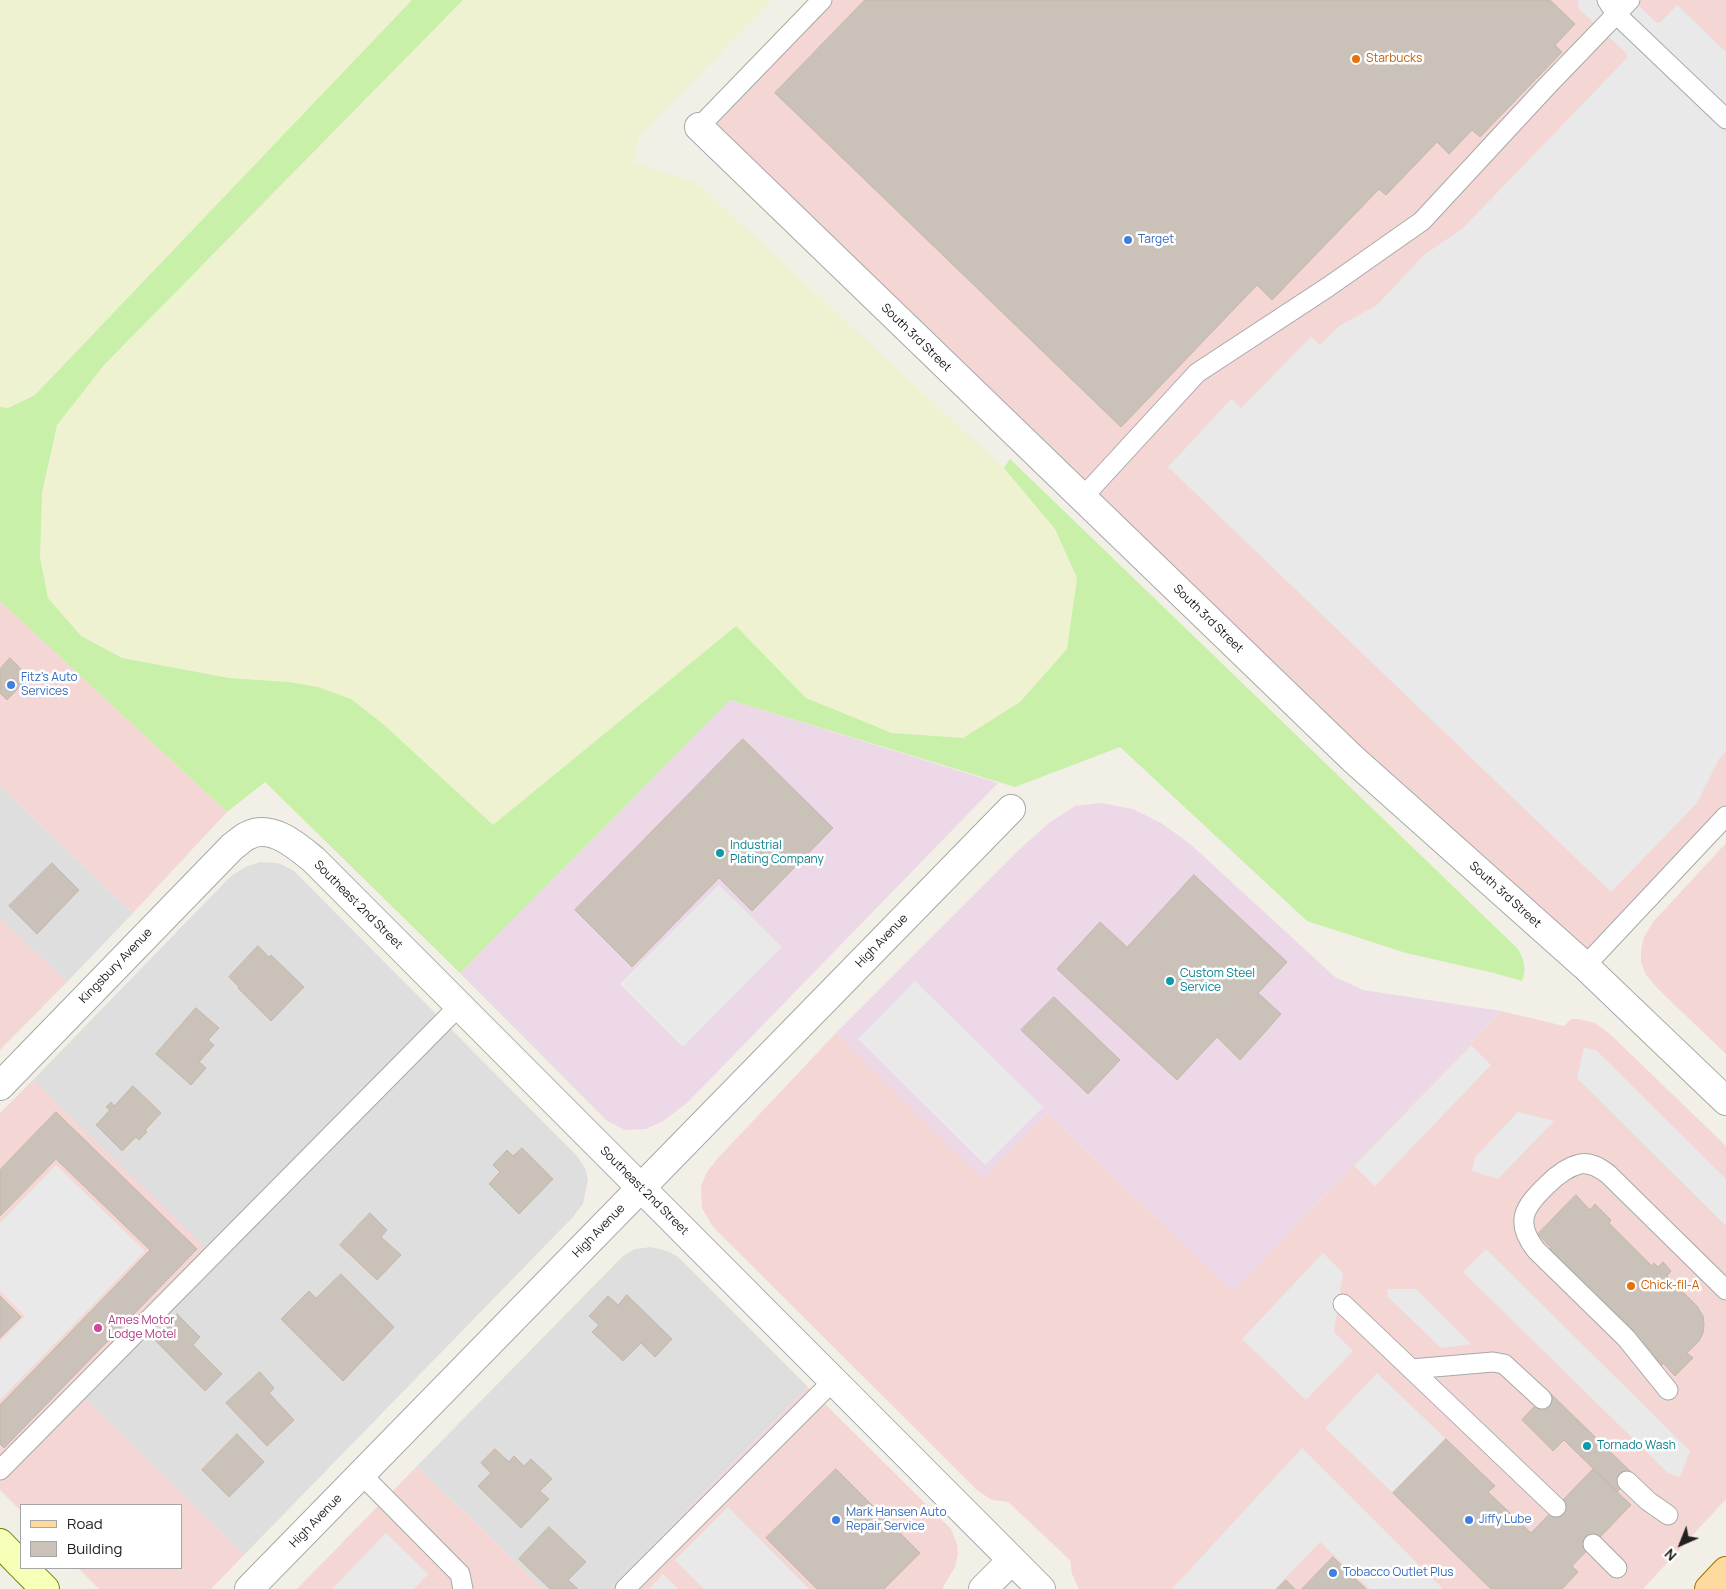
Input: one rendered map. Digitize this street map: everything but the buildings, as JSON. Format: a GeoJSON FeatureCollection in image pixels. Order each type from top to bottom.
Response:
{"type":"FeatureCollection","features":[{"type":"Feature","properties":{"kind":"main road"},"geometry":{"type":"LineString","coordinates":[[0,1544],[20,1564]]}},
{"type":"Feature","properties":{"kind":"main road"},"geometry":{"type":"LineString","coordinates":[[25,1569],[44,1589]]}},
{"type":"Feature","properties":{"kind":"main road"},"geometry":{"type":"LineString","coordinates":[[1709,1589],[1726,1571]]}},
{"type":"Feature","properties":{"kind":"street","name":"South 3rd Street"},"geometry":{"type":"LineString","coordinates":[[699,127],[1353,759],[1585,966],[1726,1101]]}},
{"type":"Feature","properties":{"kind":"street","name":"High Avenue"},"geometry":{"type":"LineString","coordinates":[[250,1589],[1011,809]]}},
{"type":"Feature","properties":{"kind":"street","name":"Southeast 2nd Street"},"geometry":{"type":"LineString","coordinates":[[232,846],[250,834],[269,833],[292,842],[314,860],[1041,1589]]}},
{"type":"Feature","properties":{"kind":"street","name":"Kingsbury Avenue"},"geometry":{"type":"LineString","coordinates":[[0,1086],[232,846]]}},
{"type":"Feature","properties":{"kind":"street"},"geometry":{"type":"LineString","coordinates":[[983,1589],[1012,1560]]}},
{"type":"Feature","properties":{"kind":"lane"},"geometry":{"type":"LineString","coordinates":[[699,127],[822,0]]}},
{"type":"Feature","properties":{"kind":"lane"},"geometry":{"type":"LineString","coordinates":[[1083,497],[1197,373],[1422,221],[1548,85],[1612,7],[1630,0]]}},
{"type":"Feature","properties":{"kind":"lane"},"geometry":{"type":"LineString","coordinates":[[1612,7],[1726,119]]}},
{"type":"Feature","properties":{"kind":"lane"},"geometry":{"type":"LineString","coordinates":[[1585,966],[1726,816]]}},
{"type":"Feature","properties":{"kind":"lane"},"geometry":{"type":"LineString","coordinates":[[0,1470],[459,1006]]}},
{"type":"Feature","properties":{"kind":"lane"},"geometry":{"type":"LineString","coordinates":[[1668,1390],[1626,1338],[1528,1240],[1524,1231],[1524,1217],[1528,1205],[1556,1176],[1568,1169],[1580,1164],[1590,1164],[1600,1168],[1726,1290]]}},
{"type":"Feature","properties":{"kind":"lane"},"geometry":{"type":"LineString","coordinates":[[1343,1304],[1556,1507]]}},
{"type":"Feature","properties":{"kind":"lane"},"geometry":{"type":"LineString","coordinates":[[1411,1369],[1493,1362],[1504,1364],[1542,1399]]}},
{"type":"Feature","properties":{"kind":"lane"},"geometry":{"type":"LineString","coordinates":[[625,1589],[833,1381]]}},
{"type":"Feature","properties":{"kind":"lane"},"geometry":{"type":"LineString","coordinates":[[361,1474],[460,1574],[463,1589]]}},
{"type":"Feature","properties":{"kind":"lane"},"geometry":{"type":"LineString","coordinates":[[1627,1481],[1648,1501],[1668,1515]]}},
{"type":"Feature","properties":{"kind":"lane"},"geometry":{"type":"LineString","coordinates":[[1593,1544],[1617,1568]]}},
{"type":"Feature","properties":{"kind":"shaded area"},"geometry":{"type":"Polygon","coordinates":[[[822,0],[1726,0],[1726,816],[1585,966],[699,127],[822,0]]]}},
{"type":"Feature","properties":{"kind":"shaded area"},"geometry":{"type":"Polygon","coordinates":[[[1578,0],[1633,0],[1657,23],[1661,22],[1677,5],[1726,52],[1726,751],[1719,759],[1697,803],[1611,892],[1168,467],[1231,399],[1241,408],[1311,337],[1320,345],[1339,326],[1377,305],[1424,255],[1463,228],[1627,58],[1626,53],[1579,9],[1578,0]]]}},
{"type":"Feature","properties":{"kind":"shaded area"},"geometry":{"type":"Polygon","coordinates":[[[0,601],[227,812],[133,913],[0,786],[0,601]]]}},
{"type":"Feature","properties":{"kind":"shaded area"},"geometry":{"type":"Polygon","coordinates":[[[730,700],[998,783],[687,1103],[663,1121],[646,1129],[625,1130],[607,1121],[460,973],[730,700]]]}},
{"type":"Feature","properties":{"kind":"shaded area"},"geometry":{"type":"Polygon","coordinates":[[[0,786],[133,913],[67,982],[0,918],[0,786]]]}},
{"type":"Feature","properties":{"kind":"shaded area"},"geometry":{"type":"Polygon","coordinates":[[[1101,803],[1133,809],[1161,823],[1189,843],[1335,977],[1363,990],[1501,1011],[1233,1291],[1047,1113],[983,1180],[836,1033],[1022,847],[1049,823],[1075,806],[1101,803]]]}},
{"type":"Feature","properties":{"kind":"shaded area"},"geometry":{"type":"Polygon","coordinates":[[[1726,843],[1726,1054],[1659,990],[1646,975],[1641,963],[1641,950],[1644,937],[1653,922],[1726,843]]]}},
{"type":"Feature","properties":{"kind":"shaded area"},"geometry":{"type":"Polygon","coordinates":[[[260,862],[278,863],[293,870],[577,1156],[585,1168],[588,1180],[583,1204],[573,1217],[244,1555],[84,1398],[33,1080],[231,876],[245,867],[260,862]]]}},
{"type":"Feature","properties":{"kind":"shaded area"},"geometry":{"type":"Polygon","coordinates":[[[719,885],[782,947],[683,1047],[620,984],[719,885]]]}},
{"type":"Feature","properties":{"kind":"shaded area"},"geometry":{"type":"Polygon","coordinates":[[[0,918],[67,982],[0,1050],[0,918]]]}},
{"type":"Feature","properties":{"kind":"shaded area"},"geometry":{"type":"Polygon","coordinates":[[[915,981],[1043,1107],[985,1165],[858,1039],[915,981]]]}},
{"type":"Feature","properties":{"kind":"shaded area"},"geometry":{"type":"Polygon","coordinates":[[[1501,1011],[1564,1026],[1571,1019],[1595,1023],[1611,1035],[1726,1146],[1726,1499],[1643,1589],[1079,1589],[1072,1574],[1070,1560],[1008,1502],[992,1500],[978,1491],[713,1227],[702,1208],[701,1186],[707,1172],[836,1033],[983,1180],[1047,1113],[1233,1291],[1501,1011]]]}},
{"type":"Feature","properties":{"kind":"shaded area"},"geometry":{"type":"Polygon","coordinates":[[[1471,1045],[1491,1065],[1375,1186],[1354,1166],[1471,1045]]]}},
{"type":"Feature","properties":{"kind":"shaded area"},"geometry":{"type":"Polygon","coordinates":[[[1584,1047],[1597,1051],[1726,1179],[1726,1226],[1577,1078],[1584,1047]]]}},
{"type":"Feature","properties":{"kind":"shaded area"},"geometry":{"type":"Polygon","coordinates":[[[33,1080],[217,1259],[85,1398],[244,1555],[211,1589],[99,1589],[79,1569],[182,1569],[182,1504],[20,1504],[20,1510],[0,1490],[0,1113],[33,1080]]]}},
{"type":"Feature","properties":{"kind":"shaded area"},"geometry":{"type":"Polygon","coordinates":[[[1518,1112],[1554,1121],[1498,1179],[1472,1171],[1475,1157],[1518,1112]]]}},
{"type":"Feature","properties":{"kind":"shaded area"},"geometry":{"type":"Polygon","coordinates":[[[56,1165],[145,1251],[0,1400],[0,1342],[25,1316],[0,1291],[0,1223],[56,1165]]]}},
{"type":"Feature","properties":{"kind":"shaded area"},"geometry":{"type":"Polygon","coordinates":[[[651,1247],[677,1256],[808,1387],[610,1589],[543,1589],[417,1466],[623,1256],[635,1249],[651,1247]]]}},
{"type":"Feature","properties":{"kind":"shaded area"},"geometry":{"type":"Polygon","coordinates":[[[1486,1249],[1690,1451],[1680,1477],[1668,1473],[1463,1272],[1486,1249]]]}},
{"type":"Feature","properties":{"kind":"shaded area"},"geometry":{"type":"Polygon","coordinates":[[[1323,1253],[1343,1273],[1334,1332],[1353,1351],[1306,1400],[1242,1339],[1323,1253]]]}},
{"type":"Feature","properties":{"kind":"shaded area"},"geometry":{"type":"Polygon","coordinates":[[[1388,1289],[1416,1289],[1471,1344],[1441,1348],[1387,1296],[1388,1289]]]}},
{"type":"Feature","properties":{"kind":"shaded area"},"geometry":{"type":"Polygon","coordinates":[[[1377,1373],[1446,1439],[1393,1493],[1325,1428],[1377,1373]]]}},
{"type":"Feature","properties":{"kind":"shaded area"},"geometry":{"type":"Polygon","coordinates":[[[808,1387],[951,1529],[957,1544],[958,1554],[955,1567],[942,1589],[610,1589],[808,1387]]]}},
{"type":"Feature","properties":{"kind":"shaded area"},"geometry":{"type":"Polygon","coordinates":[[[1302,1448],[1443,1589],[1370,1589],[1320,1542],[1275,1589],[1172,1589],[1302,1448]]]}},
{"type":"Feature","properties":{"kind":"shaded area"},"geometry":{"type":"Polygon","coordinates":[[[417,1466],[543,1589],[297,1589],[417,1466]]]}},
{"type":"Feature","properties":{"kind":"shaded area"},"geometry":{"type":"Polygon","coordinates":[[[728,1507],[809,1589],[704,1589],[675,1560],[728,1507]]]}},
{"type":"Feature","properties":{"kind":"shaded area"},"geometry":{"type":"Polygon","coordinates":[[[386,1533],[428,1574],[414,1589],[332,1589],[386,1533]]]}},
{"type":"Feature","properties":{"kind":"shaded area"},"geometry":{"type":"Polygon","coordinates":[[[663,1574],[678,1589],[649,1589],[663,1574]]]}},
{"type":"Feature","properties":{"kind":"green space"},"geometry":{"type":"Polygon","coordinates":[[[0,0],[412,0],[35,395],[8,408],[0,407],[0,0]]]}},
{"type":"Feature","properties":{"kind":"green space"},"geometry":{"type":"Polygon","coordinates":[[[412,0],[463,0],[105,364],[57,425],[42,493],[40,557],[48,598],[81,636],[122,658],[229,678],[289,682],[318,687],[351,699],[383,724],[493,825],[736,626],[806,698],[892,733],[963,738],[1020,702],[1067,649],[1077,578],[1055,529],[1004,468],[1010,459],[1518,949],[1524,965],[1522,981],[1406,953],[1307,921],[1120,747],[1015,787],[730,700],[460,973],[265,782],[227,812],[0,601],[0,407],[8,408],[35,395],[412,0]]]}},
{"type":"Feature","properties":{"kind":"green space"},"geometry":{"type":"Polygon","coordinates":[[[463,0],[772,0],[639,136],[635,162],[698,184],[1004,468],[1055,529],[1077,578],[1067,649],[1020,702],[963,738],[892,733],[806,698],[736,626],[493,826],[383,724],[289,682],[229,678],[122,658],[81,636],[48,598],[40,557],[42,493],[57,425],[105,364],[463,0]]]}},
{"type":"Feature","properties":{"kind":"place","name":"Starbucks"},"geometry":{"type":"Point","coordinates":[1356,59]}},
{"type":"Feature","properties":{"kind":"place","name":"Target"},"geometry":{"type":"Point","coordinates":[1128,240]}},
{"type":"Feature","properties":{"kind":"place","name":"Fitz's Auto Services"},"geometry":{"type":"Point","coordinates":[11,685]}},
{"type":"Feature","properties":{"kind":"place","name":"Industrial Plating Company"},"geometry":{"type":"Point","coordinates":[720,853]}},
{"type":"Feature","properties":{"kind":"place","name":"Custom Steel Service"},"geometry":{"type":"Point","coordinates":[1170,981]}},
{"type":"Feature","properties":{"kind":"place","name":"Chick-fil-A"},"geometry":{"type":"Point","coordinates":[1631,1286]}},
{"type":"Feature","properties":{"kind":"place","name":"Ames Motor Lodge Motel"},"geometry":{"type":"Point","coordinates":[98,1328]}},
{"type":"Feature","properties":{"kind":"place","name":"Tornado Wash"},"geometry":{"type":"Point","coordinates":[1587,1446]}},
{"type":"Feature","properties":{"kind":"place","name":"Mark Hansen Auto Repair Service"},"geometry":{"type":"Point","coordinates":[836,1520]}},
{"type":"Feature","properties":{"kind":"place","name":"Jiffy Lube"},"geometry":{"type":"Point","coordinates":[1469,1520]}},
{"type":"Feature","properties":{"kind":"place","name":"Tobacco Outlet Plus"},"geometry":{"type":"Point","coordinates":[1333,1573]}}]}
